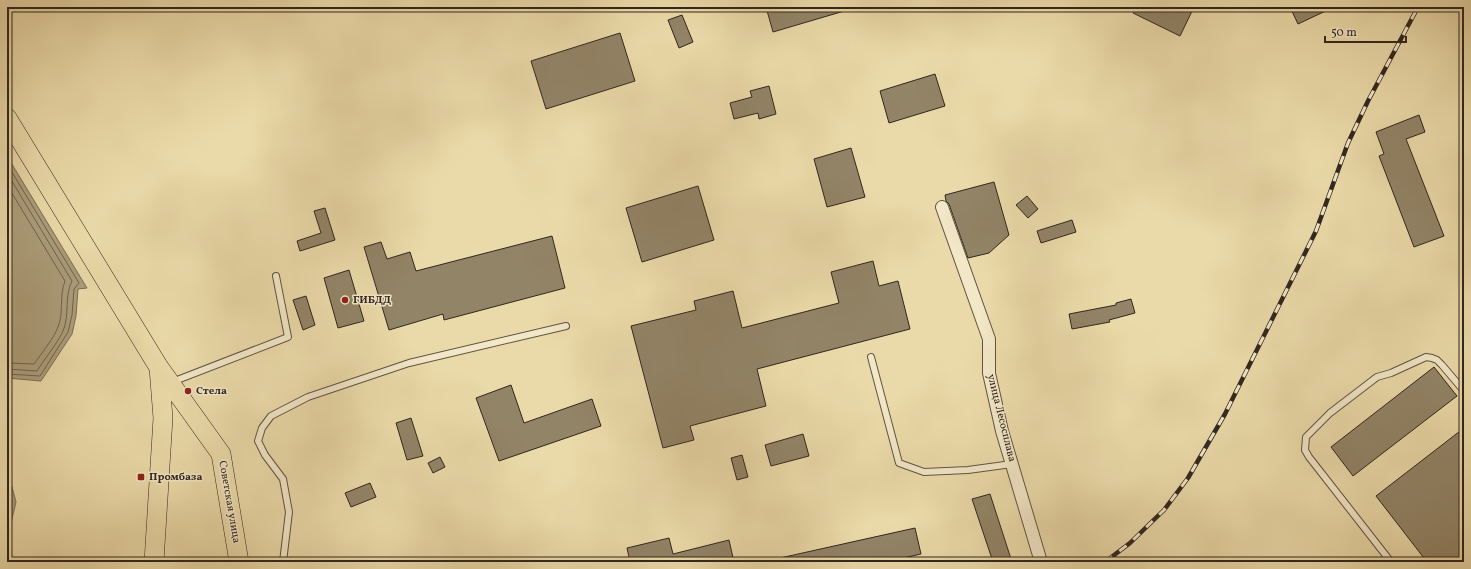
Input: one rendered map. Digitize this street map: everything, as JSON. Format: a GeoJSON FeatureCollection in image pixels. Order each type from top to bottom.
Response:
{"type":"FeatureCollection","features":[{"type":"Feature","properties":{"kind":"main road","name":"Советская улица"},"geometry":{"type":"LineString","coordinates":[[7,118],[158,366],[220,454],[239,562]]}},
{"type":"Feature","properties":{"kind":"main road"},"geometry":{"type":"LineString","coordinates":[[154,562],[163,418],[158,366]]}},
{"type":"Feature","properties":{"kind":"street","name":"улица Лесосплава"},"geometry":{"type":"LineString","coordinates":[[942,207],[989,339],[988,373],[1002,431],[1040,562]]}},
{"type":"Feature","properties":{"kind":"lane"},"geometry":{"type":"LineString","coordinates":[[170,382],[288,337],[276,276]]}},
{"type":"Feature","properties":{"kind":"lane"},"geometry":{"type":"LineString","coordinates":[[283,562],[289,512],[283,479],[264,455],[258,441],[262,428],[271,416],[308,397],[409,363],[566,326]]}},
{"type":"Feature","properties":{"kind":"lane"},"geometry":{"type":"LineString","coordinates":[[871,357],[899,463],[924,472],[968,470],[1012,464]]}},
{"type":"Feature","properties":{"kind":"lane"},"geometry":{"type":"LineString","coordinates":[[1390,562],[1309,457],[1305,450],[1306,437],[1330,413],[1377,377],[1391,373],[1426,357],[1437,360],[1464,391]]}},
{"type":"Feature","properties":{"kind":"water"},"geometry":{"type":"Polygon","coordinates":[[[7,156],[87,288],[78,289],[76,316],[72,334],[41,381],[7,378],[7,156]]]}},
{"type":"Feature","properties":{"kind":"water"},"geometry":{"type":"Polygon","coordinates":[[[7,468],[16,502],[7,540],[7,468]]]}},
{"type":"Feature","properties":{"kind":"building"},"geometry":{"type":"Polygon","coordinates":[[[766,7],[851,7],[851,9],[773,32],[766,7]]]}},
{"type":"Feature","properties":{"kind":"building"},"geometry":{"type":"Polygon","coordinates":[[[1136,7],[1194,7],[1180,36],[1133,13],[1136,7]]]}},
{"type":"Feature","properties":{"kind":"building"},"geometry":{"type":"Polygon","coordinates":[[[1290,7],[1334,7],[1298,24],[1290,7]]]}},
{"type":"Feature","properties":{"kind":"building"},"geometry":{"type":"Polygon","coordinates":[[[682,15],[693,42],[679,48],[668,20],[682,15]]]}},
{"type":"Feature","properties":{"kind":"building"},"geometry":{"type":"Polygon","coordinates":[[[620,33],[635,81],[546,109],[531,61],[620,33]]]}},
{"type":"Feature","properties":{"kind":"building"},"geometry":{"type":"Polygon","coordinates":[[[935,74],[945,106],[889,123],[880,91],[935,74]]]}},
{"type":"Feature","properties":{"kind":"building"},"geometry":{"type":"Polygon","coordinates":[[[769,86],[776,114],[759,119],[758,113],[734,119],[730,103],[752,97],[750,91],[769,86]]]}},
{"type":"Feature","properties":{"kind":"building"},"geometry":{"type":"Polygon","coordinates":[[[1419,115],[1425,132],[1406,139],[1444,236],[1414,247],[1379,156],[1384,154],[1376,132],[1419,115]]]}},
{"type":"Feature","properties":{"kind":"building"},"geometry":{"type":"Polygon","coordinates":[[[851,148],[865,197],[827,207],[814,159],[851,148]]]}},
{"type":"Feature","properties":{"kind":"building"},"geometry":{"type":"Polygon","coordinates":[[[994,182],[1009,235],[989,253],[968,258],[945,195],[994,182]]]}},
{"type":"Feature","properties":{"kind":"building"},"geometry":{"type":"Polygon","coordinates":[[[698,186],[714,240],[642,262],[626,208],[698,186]]]}},
{"type":"Feature","properties":{"kind":"building"},"geometry":{"type":"Polygon","coordinates":[[[1027,196],[1038,209],[1028,218],[1016,205],[1027,196]]]}},
{"type":"Feature","properties":{"kind":"building"},"geometry":{"type":"Polygon","coordinates":[[[325,208],[335,240],[300,251],[297,241],[321,233],[314,211],[325,208]]]}},
{"type":"Feature","properties":{"kind":"building"},"geometry":{"type":"Polygon","coordinates":[[[1072,220],[1076,232],[1041,243],[1037,231],[1072,220]]]}},
{"type":"Feature","properties":{"kind":"building"},"geometry":{"type":"Polygon","coordinates":[[[552,236],[565,288],[444,320],[443,314],[389,330],[364,247],[381,242],[387,259],[410,252],[416,271],[552,236]]]}},
{"type":"Feature","properties":{"kind":"building"},"geometry":{"type":"Polygon","coordinates":[[[873,261],[879,286],[898,281],[910,329],[757,369],[766,406],[690,426],[694,440],[663,448],[631,326],[696,310],[694,301],[733,291],[742,328],[839,303],[831,272],[873,261]]]}},
{"type":"Feature","properties":{"kind":"building"},"geometry":{"type":"Polygon","coordinates":[[[349,270],[364,321],[338,328],[324,278],[349,270]]]}},
{"type":"Feature","properties":{"kind":"building"},"geometry":{"type":"Polygon","coordinates":[[[306,296],[315,325],[303,330],[293,300],[306,296]]]}},
{"type":"Feature","properties":{"kind":"building"},"geometry":{"type":"Polygon","coordinates":[[[1131,299],[1135,313],[1109,320],[1110,322],[1072,329],[1069,314],[1116,305],[1116,303],[1131,299]]]}},
{"type":"Feature","properties":{"kind":"building"},"geometry":{"type":"Polygon","coordinates":[[[1434,367],[1457,396],[1353,476],[1331,447],[1434,367]]]}},
{"type":"Feature","properties":{"kind":"building"},"geometry":{"type":"Polygon","coordinates":[[[511,385],[524,423],[592,399],[601,426],[499,461],[476,398],[511,385]]]}},
{"type":"Feature","properties":{"kind":"building"},"geometry":{"type":"Polygon","coordinates":[[[411,418],[423,456],[407,460],[396,423],[411,418]]]}},
{"type":"Feature","properties":{"kind":"building"},"geometry":{"type":"Polygon","coordinates":[[[1464,428],[1464,562],[1427,562],[1376,496],[1464,428]]]}},
{"type":"Feature","properties":{"kind":"building"},"geometry":{"type":"Polygon","coordinates":[[[803,434],[809,456],[771,466],[765,445],[803,434]]]}},
{"type":"Feature","properties":{"kind":"building"},"geometry":{"type":"Polygon","coordinates":[[[742,455],[748,477],[737,480],[731,458],[742,455]]]}},
{"type":"Feature","properties":{"kind":"building"},"geometry":{"type":"Polygon","coordinates":[[[440,457],[445,467],[433,473],[428,463],[440,457]]]}},
{"type":"Feature","properties":{"kind":"building"},"geometry":{"type":"Polygon","coordinates":[[[370,483],[376,497],[351,507],[345,493],[370,483]]]}},
{"type":"Feature","properties":{"kind":"building"},"geometry":{"type":"Polygon","coordinates":[[[990,494],[1012,562],[993,562],[972,499],[990,494]]]}},
{"type":"Feature","properties":{"kind":"building"},"geometry":{"type":"Polygon","coordinates":[[[915,528],[921,554],[886,562],[781,562],[780,558],[915,528]]]}},
{"type":"Feature","properties":{"kind":"building"},"geometry":{"type":"Polygon","coordinates":[[[669,538],[673,554],[729,540],[734,562],[630,562],[627,548],[669,538]]]}},
{"type":"Feature","properties":{"kind":"railway"},"geometry":{"type":"LineString","coordinates":[[1105,562],[1130,543],[1164,510],[1188,478],[1225,414],[1316,231],[1348,143],[1368,101],[1418,7]]}},
{"type":"Feature","properties":{"kind":"place","name":"ГИБДД"},"geometry":{"type":"Point","coordinates":[345,300]}},
{"type":"Feature","properties":{"kind":"place","name":"Стела"},"geometry":{"type":"Point","coordinates":[188,391]}},
{"type":"Feature","properties":{"kind":"place","name":"Промбаза"},"geometry":{"type":"Point","coordinates":[141,477]}}]}
